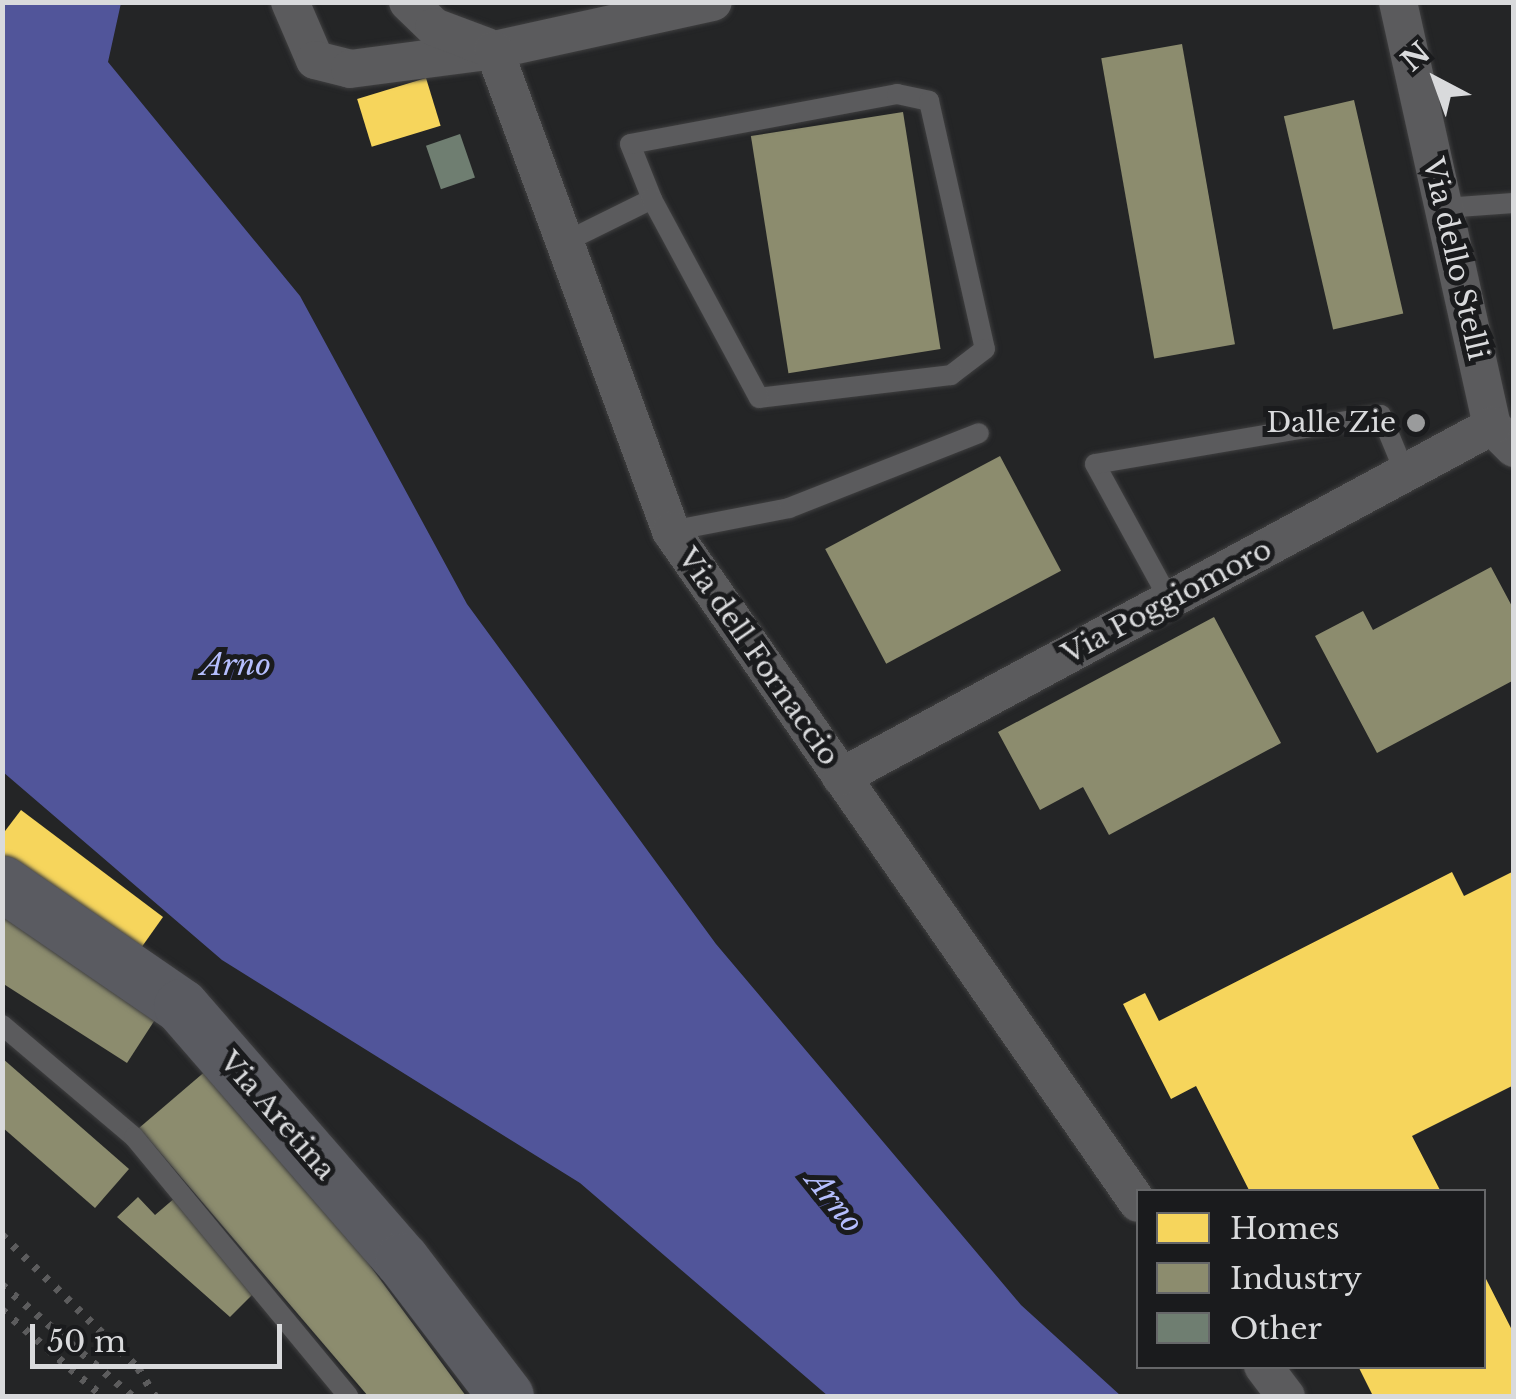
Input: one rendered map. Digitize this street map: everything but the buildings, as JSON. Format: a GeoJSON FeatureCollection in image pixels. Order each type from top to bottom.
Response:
{"type":"FeatureCollection","features":[{"type":"Feature","properties":{"kind":"main road","name":"Via Aretina"},"geometry":{"type":"LineString","coordinates":[[2,882],[164,978],[402,1260],[506,1396]]}},
{"type":"Feature","properties":{"kind":"street"},"geometry":{"type":"LineString","coordinates":[[290,2],[316,60],[350,70],[494,50],[714,2]]}},
{"type":"Feature","properties":{"kind":"street"},"geometry":{"type":"LineString","coordinates":[[408,2],[434,28],[494,50]]}},
{"type":"Feature","properties":{"kind":"street","name":"Via dello Stelli"},"geometry":{"type":"LineString","coordinates":[[1398,2],[1444,208],[1503,437]]}},
{"type":"Feature","properties":{"kind":"street","name":"Via dell Fornaccio"},"geometry":{"type":"LineString","coordinates":[[494,50],[671,532],[1136,1200]]}},
{"type":"Feature","properties":{"kind":"street","name":"Via Poggiomoro"},"geometry":{"type":"LineString","coordinates":[[841,777],[1405,473],[1503,437]]}},
{"type":"Feature","properties":{"kind":"street"},"geometry":{"type":"LineString","coordinates":[[1265,1369],[1286,1396]]}},
{"type":"Feature","properties":{"kind":"lane"},"geometry":{"type":"LineString","coordinates":[[897,94],[929,102],[984,350],[951,376],[759,398],[652,198],[630,144],[897,94]]}},
{"type":"Feature","properties":{"kind":"lane"},"geometry":{"type":"LineString","coordinates":[[565,242],[652,198]]}},
{"type":"Feature","properties":{"kind":"lane"},"geometry":{"type":"LineString","coordinates":[[1444,208],[1514,203]]}},
{"type":"Feature","properties":{"kind":"lane"},"geometry":{"type":"LineString","coordinates":[[1170,600],[1095,464],[1381,415],[1405,473]]}},
{"type":"Feature","properties":{"kind":"lane"},"geometry":{"type":"LineString","coordinates":[[671,532],[789,508],[980,432]]}},
{"type":"Feature","properties":{"kind":"lane"},"geometry":{"type":"LineString","coordinates":[[2,1026],[134,1137],[348,1396]]}},
{"type":"Feature","properties":{"kind":"water","name":"Arno"},"geometry":{"type":"Polygon","coordinates":[[[3,2],[121,3],[108,62],[300,296],[467,604],[716,944],[1021,1305],[1121,1396],[828,1396],[580,1183],[222,960],[3,772],[3,2]]]}},
{"type":"Feature","properties":{"kind":"railway"},"geometry":{"type":"LineString","coordinates":[[2,1235],[138,1368],[155,1396]]}},
{"type":"Feature","properties":{"kind":"railway"},"geometry":{"type":"LineString","coordinates":[[2,1285],[132,1396]]}},
{"type":"Feature","properties":{"kind":"railway"},"geometry":{"type":"LineString","coordinates":[[2,1310],[102,1396]]}},
{"type":"Feature","properties":{"kind":"place","name":"Dalle Zie"},"geometry":{"type":"Point","coordinates":[1416,423]}}]}
